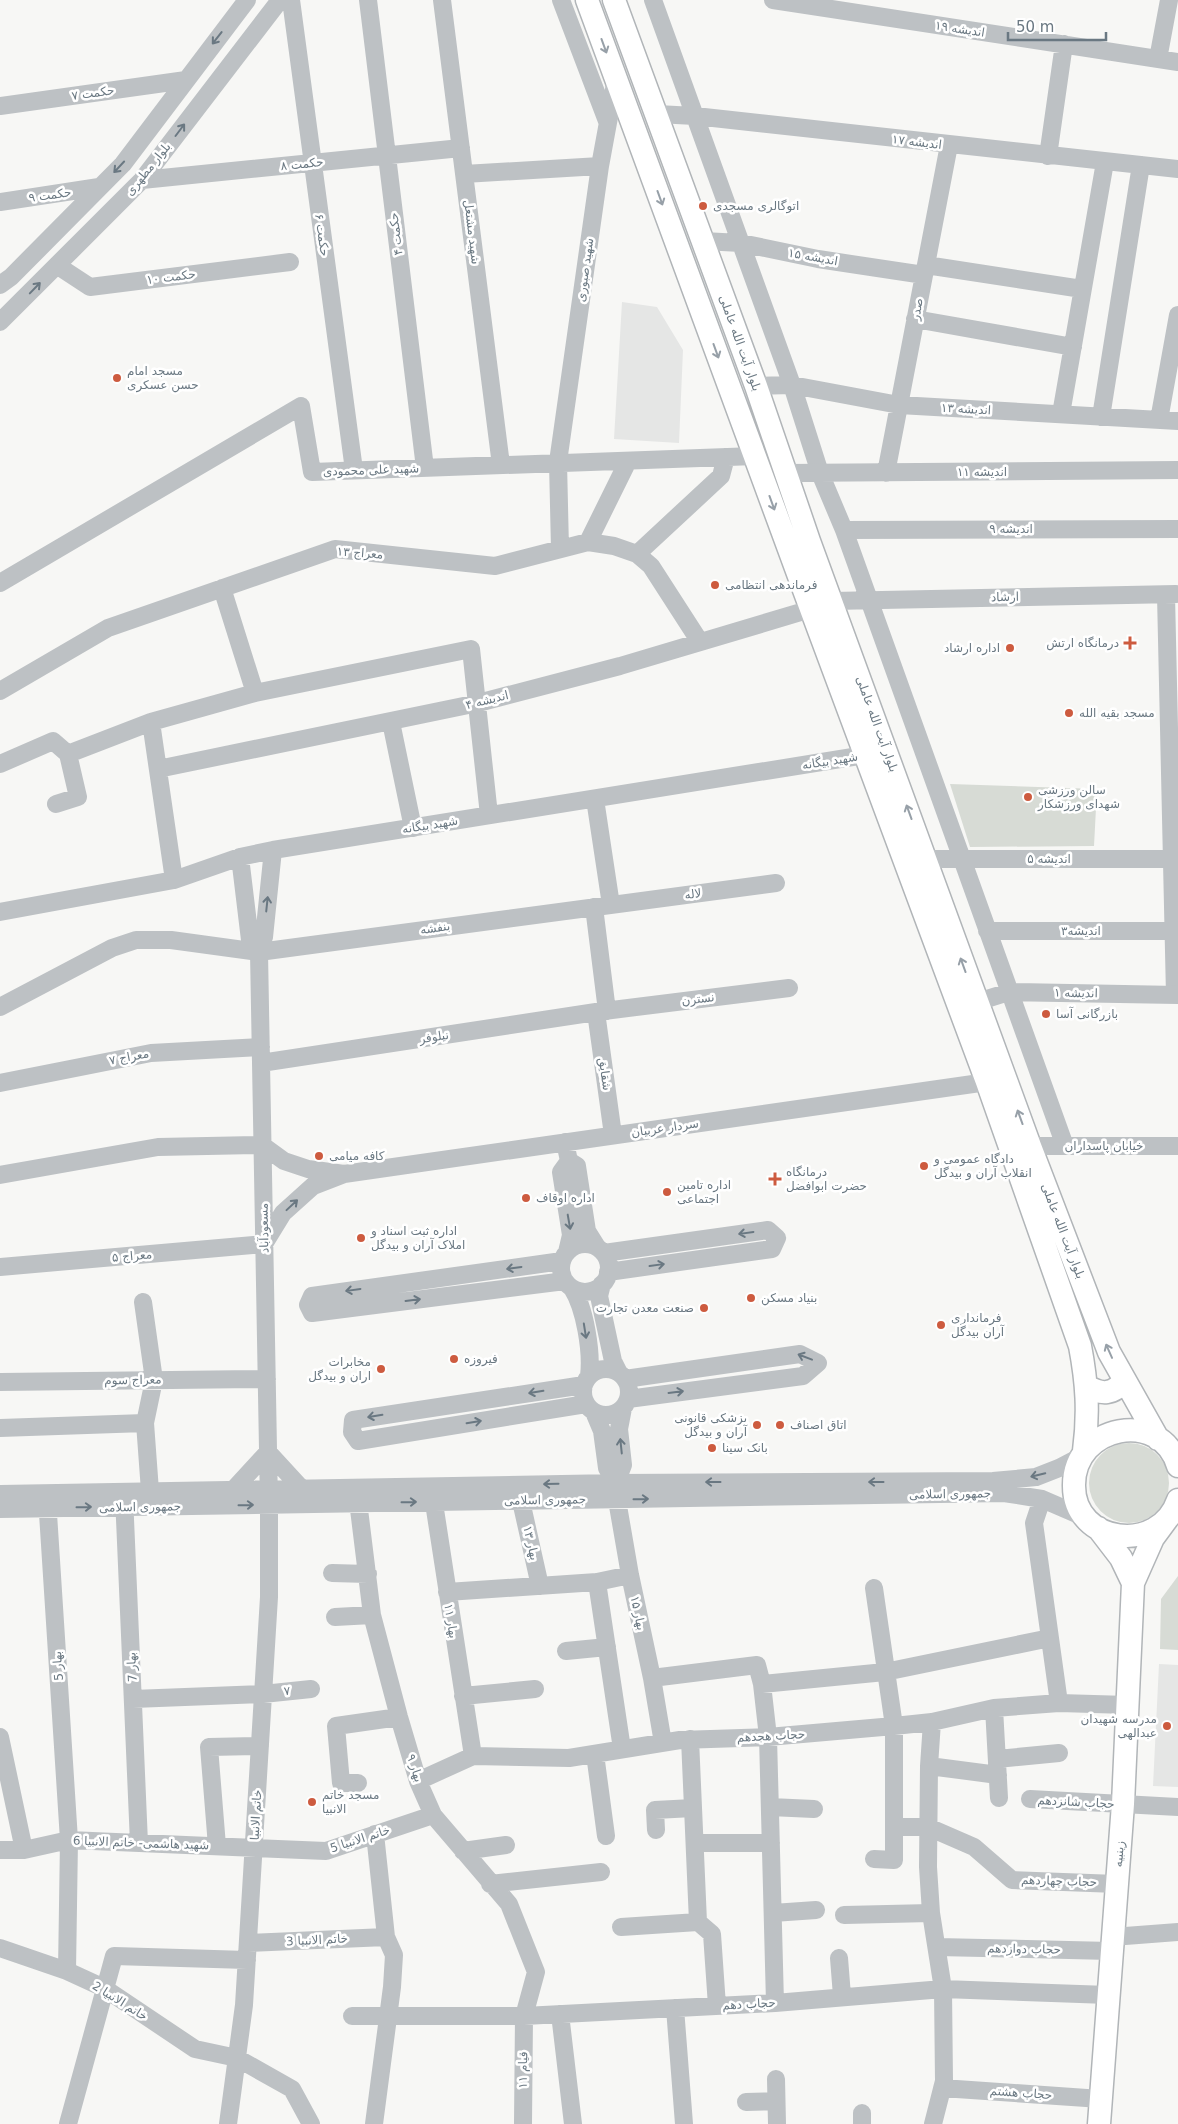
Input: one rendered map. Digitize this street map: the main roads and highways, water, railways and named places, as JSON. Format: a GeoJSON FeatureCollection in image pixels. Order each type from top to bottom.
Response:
{"type":"FeatureCollection","features":[{"type":"Feature","properties":{"kind":"main road","name":"بلوار آیت‌ الله عاملی"},"geometry":{"type":"LineString","coordinates":[[587,0],[810,609],[987,1082],[1080,1346],[1087,1386],[1088,1421],[1083,1453],[1076,1468],[1074,1487],[1078,1505],[1092,1523]]}},
{"type":"Feature","properties":{"kind":"main road","name":"بلوار آیت‌ الله عاملی"},"geometry":{"type":"LineString","coordinates":[[614,0],[756,386],[785,474],[977,1002],[1109,1352],[1158,1439],[1177,1461]]}},
{"type":"Feature","properties":{"kind":"main road"},"geometry":{"type":"LineString","coordinates":[[1087,1386],[1096,1392],[1107,1394],[1119,1388],[1124,1380]]}},
{"type":"Feature","properties":{"kind":"main road"},"geometry":{"type":"LineString","coordinates":[[1083,1453],[1098,1438],[1113,1432],[1129,1430],[1144,1432],[1158,1439]]}},
{"type":"Feature","properties":{"kind":"main road"},"geometry":{"type":"LineString","coordinates":[[1092,1523],[1112,1534],[1135,1536],[1156,1529],[1175,1508]]}},
{"type":"Feature","properties":{"kind":"main road","name":"زینبیه"},"geometry":{"type":"LineString","coordinates":[[1099,2124],[1123,1804],[1133,1583],[1153,1538],[1175,1508]]}},
{"type":"Feature","properties":{"kind":"main road","name":"زینبیه"},"geometry":{"type":"LineString","coordinates":[[1092,1523],[1120,1558],[1133,1583]]}},
{"type":"Feature","properties":{"kind":"place","name":"اتوگالری مسجدی"},"geometry":{"type":"Point","coordinates":[703,206]}},
{"type":"Feature","properties":{"kind":"place","name":"مسجد امام حسن عسکری"},"geometry":{"type":"Point","coordinates":[117,378]}},
{"type":"Feature","properties":{"kind":"place","name":"فرماندهی انتظامی"},"geometry":{"type":"Point","coordinates":[715,585]}},
{"type":"Feature","properties":{"kind":"place","name":"درمانگاه ارتش"},"geometry":{"type":"Point","coordinates":[1130,643]}},
{"type":"Feature","properties":{"kind":"place","name":"اداره ارشاد"},"geometry":{"type":"Point","coordinates":[1010,648]}},
{"type":"Feature","properties":{"kind":"place","name":"مسجد بقیه الله"},"geometry":{"type":"Point","coordinates":[1069,713]}},
{"type":"Feature","properties":{"kind":"place","name":"سالن ورزشی شهدای ورزشکار"},"geometry":{"type":"Point","coordinates":[1028,797]}},
{"type":"Feature","properties":{"kind":"place","name":"بازرگانی آسا"},"geometry":{"type":"Point","coordinates":[1046,1014]}},
{"type":"Feature","properties":{"kind":"place","name":"کافه میامی"},"geometry":{"type":"Point","coordinates":[319,1156]}},
{"type":"Feature","properties":{"kind":"place","name":"دادگاه عمومی و انقلاب آران و بیدگل"},"geometry":{"type":"Point","coordinates":[924,1166]}},
{"type":"Feature","properties":{"kind":"place","name":"درمانگاه حضرت ابوافضل"},"geometry":{"type":"Point","coordinates":[775,1179]}},
{"type":"Feature","properties":{"kind":"place","name":"اداره تامین اجتماعی"},"geometry":{"type":"Point","coordinates":[667,1192]}},
{"type":"Feature","properties":{"kind":"place","name":"اداره اوقاف"},"geometry":{"type":"Point","coordinates":[526,1198]}},
{"type":"Feature","properties":{"kind":"place","name":"اداره ثبت اسناد و املاک آران و بیدگل"},"geometry":{"type":"Point","coordinates":[361,1238]}},
{"type":"Feature","properties":{"kind":"place","name":"بنیاد مسکن"},"geometry":{"type":"Point","coordinates":[751,1298]}},
{"type":"Feature","properties":{"kind":"place","name":"صنعت معدن تجارت"},"geometry":{"type":"Point","coordinates":[704,1308]}},
{"type":"Feature","properties":{"kind":"place","name":"فرمانداری آران بیدگل"},"geometry":{"type":"Point","coordinates":[941,1325]}},
{"type":"Feature","properties":{"kind":"place","name":"فیروزه"},"geometry":{"type":"Point","coordinates":[454,1359]}},
{"type":"Feature","properties":{"kind":"place","name":"مخابرات اران و بیدگل"},"geometry":{"type":"Point","coordinates":[381,1369]}},
{"type":"Feature","properties":{"kind":"place","name":"پزشکی قانونی آران و بیدگل"},"geometry":{"type":"Point","coordinates":[757,1425]}},
{"type":"Feature","properties":{"kind":"place","name":"اتاق اصناف"},"geometry":{"type":"Point","coordinates":[780,1425]}},
{"type":"Feature","properties":{"kind":"place","name":"بانک سینا"},"geometry":{"type":"Point","coordinates":[712,1448]}},
{"type":"Feature","properties":{"kind":"place","name":"مدرسه شهیدان عبدالهی"},"geometry":{"type":"Point","coordinates":[1167,1726]}},
{"type":"Feature","properties":{"kind":"place","name":"مسجد خاتم الانبیا"},"geometry":{"type":"Point","coordinates":[312,1802]}}]}
